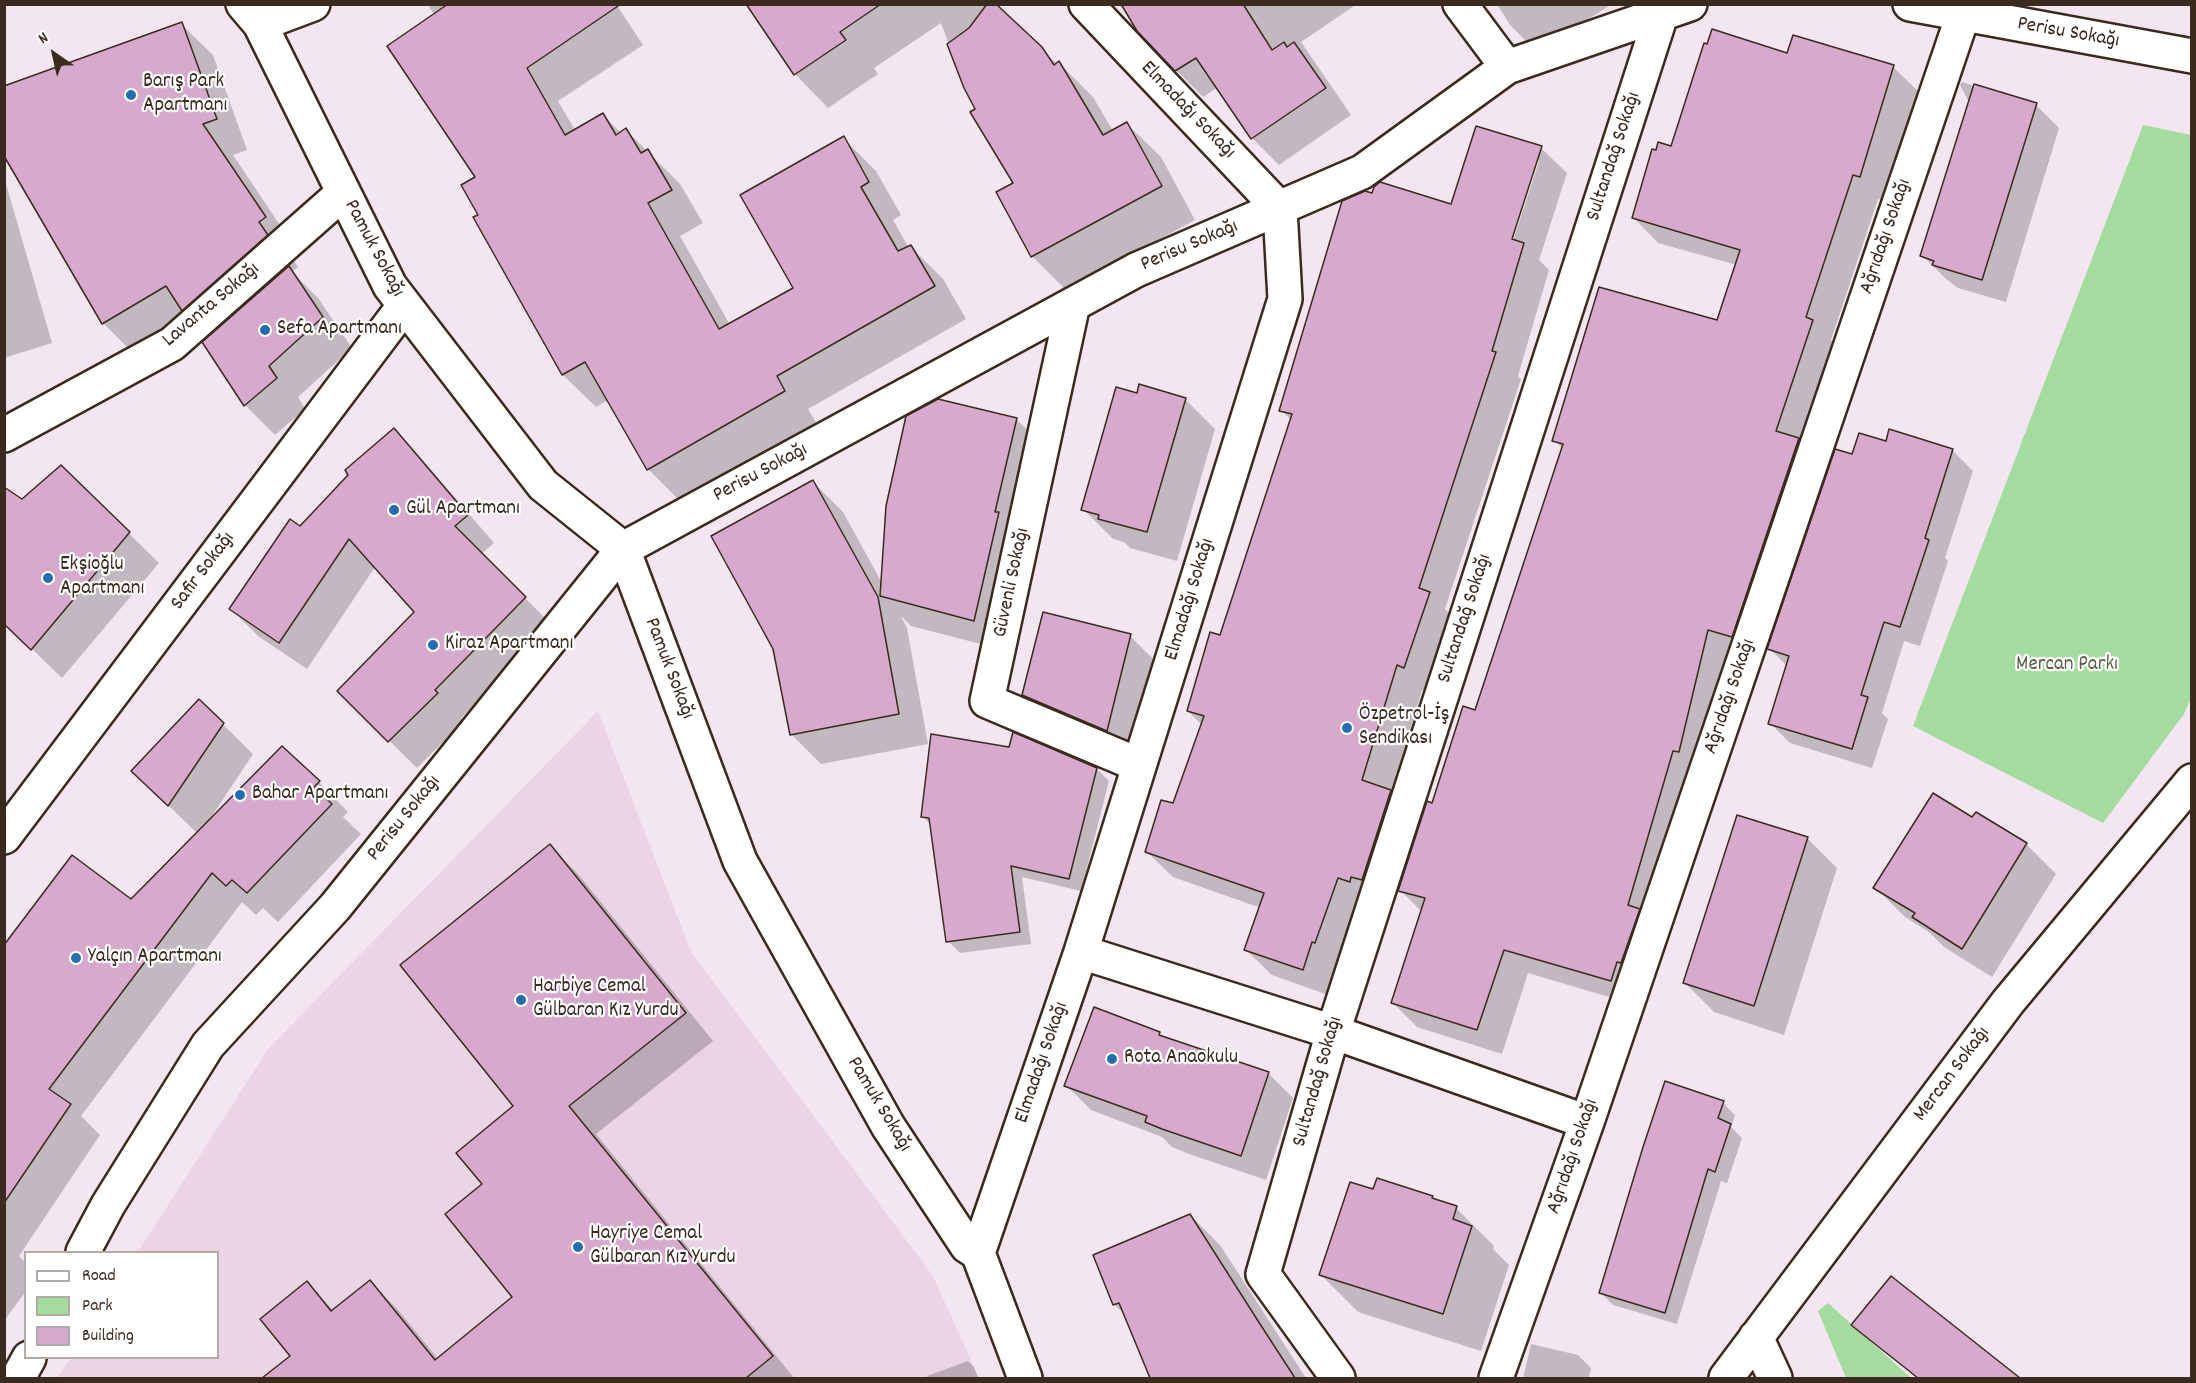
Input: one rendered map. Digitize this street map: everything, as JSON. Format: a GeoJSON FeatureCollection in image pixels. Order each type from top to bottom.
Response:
{"type":"FeatureCollection","features":[{"type":"Feature","properties":{"kind":"street"},"geometry":{"type":"LineString","coordinates":[[251,14],[313,4]]}},
{"type":"Feature","properties":{"kind":"street","name":"Elmadağı Sokağı"},"geometry":{"type":"LineString","coordinates":[[978,1253],[1081,952],[1285,299],[1280,209],[1086,4]]}},
{"type":"Feature","properties":{"kind":"street"},"geometry":{"type":"LineString","coordinates":[[1460,4],[1507,67]]}},
{"type":"Feature","properties":{"kind":"street","name":"Perisu Sokağı"},"geometry":{"type":"LineString","coordinates":[[1910,4],[2192,56]]}},
{"type":"Feature","properties":{"kind":"street","name":"Perisu Sokağı"},"geometry":{"type":"LineString","coordinates":[[84,1251],[108,1205],[208,1046],[334,907],[623,549],[1136,270],[1362,172],[1507,67],[1675,10]]}},
{"type":"Feature","properties":{"kind":"street","name":"Sultandağ Sokağı"},"geometry":{"type":"LineString","coordinates":[[1338,1378],[1263,1274],[1333,1032],[1675,10]]}},
{"type":"Feature","properties":{"kind":"street","name":"Pamuk Sokağı"},"geometry":{"type":"LineString","coordinates":[[251,14],[390,286],[543,484],[623,549],[740,861],[888,1126],[968,1246],[978,1253],[1025,1378]]}},
{"type":"Feature","properties":{"kind":"street","name":"Ağrıdağı Sokağı"},"geometry":{"type":"LineString","coordinates":[[1496,1378],[1587,1122],[1963,15]]}},
{"type":"Feature","properties":{"kind":"street","name":"Lavanta Sokağı"},"geometry":{"type":"LineString","coordinates":[[4,435],[172,344],[344,193]]}},
{"type":"Feature","properties":{"kind":"street","name":"Güvenli Sokağı"},"geometry":{"type":"LineString","coordinates":[[1073,304],[987,701],[1139,765]]}},
{"type":"Feature","properties":{"kind":"street","name":"Safir Sokağı"},"geometry":{"type":"LineString","coordinates":[[4,837],[404,306]]}},
{"type":"Feature","properties":{"kind":"street","name":"Mercan Sokağı"},"geometry":{"type":"LineString","coordinates":[[1726,1378],[2008,1002],[2192,781]]}},
{"type":"Feature","properties":{"kind":"street"},"geometry":{"type":"LineString","coordinates":[[1081,952],[1333,1032],[1587,1122]]}},
{"type":"Feature","properties":{"kind":"street"},"geometry":{"type":"LineString","coordinates":[[1756,1337],[1775,1378]]}},
{"type":"Feature","properties":{"kind":"street"},"geometry":{"type":"LineString","coordinates":[[18,1378],[28,1359]]}},
{"type":"Feature","properties":{"kind":"shaded area","name":"Harbiye Cemal Gülbaran Kız Yurdu"},"geometry":{"type":"Polygon","coordinates":[[[598,711],[691,952],[933,1276],[979,1378],[57,1378],[70,1359],[219,1359],[219,1251],[139,1251],[268,1049],[598,711]]]}},
{"type":"Feature","properties":{"kind":"green space","name":"Mercan Parkı"},"geometry":{"type":"Polygon","coordinates":[[[2143,125],[2191,135],[2191,698],[2184,714],[2103,823],[1913,726],[2143,125]]]}},
{"type":"Feature","properties":{"kind":"green space"},"geometry":{"type":"Polygon","coordinates":[[[1828,1303],[1911,1378],[1846,1378],[1818,1311],[1828,1303]]]}},
{"type":"Feature","properties":{"kind":"building"},"geometry":{"type":"Polygon","coordinates":[[[448,4],[621,4],[527,68],[565,135],[603,113],[616,135],[626,128],[641,153],[648,149],[672,190],[648,203],[719,329],[793,288],[740,195],[844,136],[869,182],[861,187],[898,251],[911,245],[935,286],[777,376],[785,391],[647,470],[585,362],[562,375],[473,217],[478,215],[461,185],[475,177],[387,46],[448,4]]]}},
{"type":"Feature","properties":{"kind":"building"},"geometry":{"type":"Polygon","coordinates":[[[746,4],[881,4],[840,32],[846,40],[794,75],[746,4]]]}},
{"type":"Feature","properties":{"kind":"building"},"geometry":{"type":"Polygon","coordinates":[[[987,4],[996,4],[1042,47],[1054,65],[1059,61],[1103,135],[1127,122],[1162,186],[1031,257],[996,192],[1013,183],[970,112],[975,109],[947,44],[969,28],[987,4]]]}},
{"type":"Feature","properties":{"kind":"building"},"geometry":{"type":"Polygon","coordinates":[[[1121,4],[1243,4],[1272,50],[1284,42],[1287,47],[1294,42],[1326,88],[1251,139],[1196,58],[1175,71],[1137,31],[1121,4]]]}},
{"type":"Feature","properties":{"kind":"building"},"geometry":{"type":"Polygon","coordinates":[[[182,22],[217,119],[203,124],[266,217],[259,222],[268,235],[182,311],[166,286],[102,324],[4,156],[4,86],[182,22]]]}},
{"type":"Feature","properties":{"kind":"building"},"geometry":{"type":"Polygon","coordinates":[[[1712,29],[1787,53],[1793,35],[1894,65],[1860,177],[1853,175],[1806,317],[1813,320],[1776,431],[1799,438],[1732,637],[1708,630],[1679,752],[1673,751],[1628,905],[1640,909],[1621,963],[1617,962],[1611,981],[1504,950],[1477,1030],[1391,1003],[1425,898],[1398,891],[1427,801],[1432,803],[1463,706],[1475,710],[1563,444],[1552,441],[1599,287],[1717,320],[1740,250],[1632,218],[1652,149],[1656,150],[1658,142],[1671,146],[1704,43],[1707,44],[1712,29]]]}},
{"type":"Feature","properties":{"kind":"building"},"geometry":{"type":"Polygon","coordinates":[[[1974,84],[2037,103],[1982,280],[1932,265],[1934,261],[1920,256],[1974,84]]]}},
{"type":"Feature","properties":{"kind":"building"},"geometry":{"type":"Polygon","coordinates":[[[1476,126],[1542,146],[1512,239],[1524,243],[1492,351],[1496,352],[1419,588],[1430,592],[1404,668],[1397,665],[1362,780],[1391,790],[1362,880],[1351,877],[1350,882],[1338,878],[1303,970],[1244,950],[1264,893],[1145,852],[1161,800],[1173,803],[1204,716],[1187,711],[1210,632],[1220,635],[1292,414],[1279,411],[1342,201],[1365,191],[1372,193],[1374,187],[1380,182],[1451,204],[1476,126]]]}},
{"type":"Feature","properties":{"kind":"building","name":"Sefa Apartmanı"},"geometry":{"type":"Polygon","coordinates":[[[289,266],[323,317],[269,366],[277,378],[244,406],[202,342],[289,266]]]}},
{"type":"Feature","properties":{"kind":"building"},"geometry":{"type":"Polygon","coordinates":[[[1139,384],[1186,398],[1147,532],[1098,519],[1099,515],[1081,510],[1116,387],[1137,393],[1139,384]]]}},
{"type":"Feature","properties":{"kind":"building"},"geometry":{"type":"Polygon","coordinates":[[[938,399],[1017,418],[995,512],[999,512],[974,621],[880,596],[886,506],[906,416],[938,399]]]}},
{"type":"Feature","properties":{"kind":"building"},"geometry":{"type":"Polygon","coordinates":[[[394,428],[468,515],[455,526],[526,597],[435,690],[438,693],[388,742],[337,691],[414,612],[349,539],[279,643],[229,609],[290,519],[300,526],[348,475],[345,470],[394,428]]]}},
{"type":"Feature","properties":{"kind":"building"},"geometry":{"type":"Polygon","coordinates":[[[1889,429],[1953,449],[1925,538],[1929,540],[1900,627],[1884,622],[1861,695],[1868,697],[1852,749],[1768,724],[1789,656],[1767,649],[1835,449],[1852,454],[1859,433],[1886,441],[1889,429]]]}},
{"type":"Feature","properties":{"kind":"building","name":"Ekşioğlu Apartmanı"},"geometry":{"type":"Polygon","coordinates":[[[61,465],[130,532],[31,650],[4,624],[4,487],[22,499],[61,465]]]}},
{"type":"Feature","properties":{"kind":"building"},"geometry":{"type":"Polygon","coordinates":[[[813,480],[878,597],[899,714],[790,735],[773,649],[711,536],[813,480]]]}},
{"type":"Feature","properties":{"kind":"building"},"geometry":{"type":"Polygon","coordinates":[[[1043,612],[1131,634],[1107,731],[1022,695],[1043,612]]]}},
{"type":"Feature","properties":{"kind":"building"},"geometry":{"type":"Polygon","coordinates":[[[199,699],[224,723],[168,806],[131,771],[199,699]]]}},
{"type":"Feature","properties":{"kind":"building"},"geometry":{"type":"Polygon","coordinates":[[[1013,732],[1097,768],[1069,879],[1011,866],[1020,932],[946,942],[929,818],[921,817],[931,734],[1009,747],[1013,732]]]}},
{"type":"Feature","properties":{"kind":"building"},"geometry":{"type":"Polygon","coordinates":[[[282,746],[320,781],[314,787],[332,804],[247,893],[232,880],[226,886],[212,873],[49,1089],[71,1104],[4,1203],[4,945],[72,855],[131,899],[282,746]]]}},
{"type":"Feature","properties":{"kind":"building"},"geometry":{"type":"Polygon","coordinates":[[[1933,793],[1972,817],[1976,812],[2027,843],[1962,949],[1912,917],[1915,913],[1873,888],[1933,793]]]}},
{"type":"Feature","properties":{"kind":"building"},"geometry":{"type":"Polygon","coordinates":[[[1737,815],[1808,837],[1754,1006],[1683,983],[1737,815]]]}},
{"type":"Feature","properties":{"kind":"building","name":"Hayriye Cemal Gülbaran Kız Yurdu"},"geometry":{"type":"Polygon","coordinates":[[[550,844],[686,1013],[569,1106],[773,1356],[746,1378],[262,1378],[290,1356],[260,1319],[307,1281],[331,1311],[370,1280],[435,1360],[512,1297],[445,1214],[482,1184],[456,1153],[513,1106],[400,965],[550,844]]]}},
{"type":"Feature","properties":{"kind":"building"},"geometry":{"type":"Polygon","coordinates":[[[1094,1007],[1160,1032],[1159,1035],[1269,1072],[1241,1156],[1162,1129],[1145,1122],[1147,1116],[1064,1086],[1094,1007]]]}},
{"type":"Feature","properties":{"kind":"building"},"geometry":{"type":"Polygon","coordinates":[[[1665,1081],[1724,1101],[1718,1118],[1731,1124],[1715,1172],[1708,1169],[1665,1313],[1599,1293],[1665,1081]]]}},
{"type":"Feature","properties":{"kind":"building"},"geometry":{"type":"Polygon","coordinates":[[[1377,1178],[1457,1206],[1453,1219],[1472,1226],[1443,1314],[1319,1275],[1350,1182],[1373,1189],[1377,1178]]]}},
{"type":"Feature","properties":{"kind":"building"},"geometry":{"type":"Polygon","coordinates":[[[1190,1214],[1295,1378],[1150,1378],[1119,1303],[1113,1305],[1093,1255],[1190,1214]]]}},
{"type":"Feature","properties":{"kind":"building"},"geometry":{"type":"Polygon","coordinates":[[[1891,1276],[2020,1378],[1918,1378],[1851,1325],[1891,1276]]]}},
{"type":"Feature","properties":{"kind":"place","name":"Barış Park Apartmanı"},"geometry":{"type":"Point","coordinates":[131,95]}},
{"type":"Feature","properties":{"kind":"place","name":"Sefa Apartmanı"},"geometry":{"type":"Point","coordinates":[265,330]}},
{"type":"Feature","properties":{"kind":"place","name":"Gül Apartmanı"},"geometry":{"type":"Point","coordinates":[394,510]}},
{"type":"Feature","properties":{"kind":"place","name":"Ekşioğlu Apartmanı"},"geometry":{"type":"Point","coordinates":[48,578]}},
{"type":"Feature","properties":{"kind":"place","name":"Kiraz Apartmanı"},"geometry":{"type":"Point","coordinates":[433,645]}},
{"type":"Feature","properties":{"kind":"place","name":"Özpetrol-İş Sendikası"},"geometry":{"type":"Point","coordinates":[1347,728]}},
{"type":"Feature","properties":{"kind":"place","name":"Bahar Apartmanı"},"geometry":{"type":"Point","coordinates":[240,795]}},
{"type":"Feature","properties":{"kind":"place","name":"Yalçın Apartmanı"},"geometry":{"type":"Point","coordinates":[76,958]}},
{"type":"Feature","properties":{"kind":"place","name":"Harbiye Cemal Gülbaran Kız Yurdu"},"geometry":{"type":"Point","coordinates":[521,1000]}},
{"type":"Feature","properties":{"kind":"place","name":"Rota Anaokulu"},"geometry":{"type":"Point","coordinates":[1112,1059]}},
{"type":"Feature","properties":{"kind":"place","name":"Hayriye Cemal Gülbaran Kız Yurdu"},"geometry":{"type":"Point","coordinates":[578,1247]}}]}
